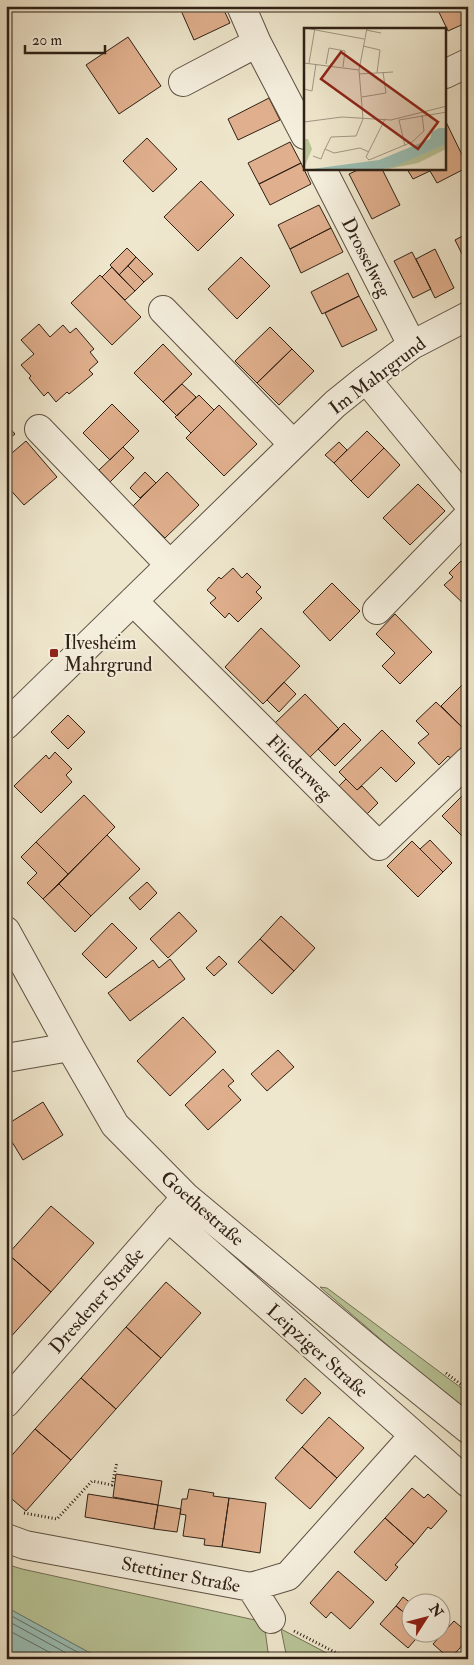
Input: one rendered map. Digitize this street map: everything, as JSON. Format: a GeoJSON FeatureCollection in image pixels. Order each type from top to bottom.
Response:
{"type":"FeatureCollection","features":[{"type":"Feature","properties":{"kind":"street"},"geometry":{"type":"LineString","coordinates":[[241,6],[257,43],[304,134]]}},
{"type":"Feature","properties":{"kind":"street"},"geometry":{"type":"LineString","coordinates":[[183,82],[257,43]]}},
{"type":"Feature","properties":{"kind":"street"},"geometry":{"type":"LineString","coordinates":[[446,74],[468,63]]}},
{"type":"Feature","properties":{"kind":"street","name":"Drosselweg"},"geometry":{"type":"LineString","coordinates":[[323,170],[412,345]]}},
{"type":"Feature","properties":{"kind":"street"},"geometry":{"type":"LineString","coordinates":[[163,310],[293,444]]}},
{"type":"Feature","properties":{"kind":"street","name":"Im Mahrgrund"},"geometry":{"type":"LineString","coordinates":[[6,725],[335,404],[412,345],[468,316]]}},
{"type":"Feature","properties":{"kind":"street"},"geometry":{"type":"LineString","coordinates":[[366,379],[468,503]]}},
{"type":"Feature","properties":{"kind":"street"},"geometry":{"type":"LineString","coordinates":[[39,430],[170,565]]}},
{"type":"Feature","properties":{"kind":"street"},"geometry":{"type":"LineString","coordinates":[[377,610],[468,516]]}},
{"type":"Feature","properties":{"kind":"street","name":"Fliederweg"},"geometry":{"type":"LineString","coordinates":[[133,601],[379,846],[468,761]]}},
{"type":"Feature","properties":{"kind":"street","name":"Goethestraße"},"geometry":{"type":"LineString","coordinates":[[6,931],[70,1048],[115,1125],[177,1207],[370,1350],[468,1429]]}},
{"type":"Feature","properties":{"kind":"street"},"geometry":{"type":"LineString","coordinates":[[6,1058],[70,1048]]}},
{"type":"Feature","properties":{"kind":"street","name":"Dresdener Straße"},"geometry":{"type":"LineString","coordinates":[[6,1404],[177,1207]]}},
{"type":"Feature","properties":{"kind":"street","name":"Leipziger Straße"},"geometry":{"type":"LineString","coordinates":[[177,1207],[414,1435],[468,1483]]}},
{"type":"Feature","properties":{"kind":"street","name":"Stettiner Straße"},"geometry":{"type":"LineString","coordinates":[[6,1538],[25,1545],[251,1587],[288,1576],[414,1435]]}},
{"type":"Feature","properties":{"kind":"street"},"geometry":{"type":"LineString","coordinates":[[251,1587],[271,1619]]}},
{"type":"Feature","properties":{"kind":"path"},"geometry":{"type":"LineString","coordinates":[[20,1512],[57,1520],[92,1481],[112,1485],[117,1462]]}},
{"type":"Feature","properties":{"kind":"path"},"geometry":{"type":"LineString","coordinates":[[271,1619],[348,1659]]}},
{"type":"Feature","properties":{"kind":"green space"},"geometry":{"type":"Polygon","coordinates":[[[320,1287],[327,1288],[468,1393],[468,1411],[414,1368],[320,1287]]]}},
{"type":"Feature","properties":{"kind":"green space"},"geometry":{"type":"Polygon","coordinates":[[[6,1564],[264,1622],[269,1659],[101,1659],[6,1607],[6,1564]]]}},
{"type":"Feature","properties":{"kind":"green space"},"geometry":{"type":"Polygon","coordinates":[[[281,1629],[338,1659],[287,1659],[281,1629]]]}},
{"type":"Feature","properties":{"kind":"water"},"geometry":{"type":"Polygon","coordinates":[[[6,1607],[101,1659],[6,1659],[6,1607]]]}},
{"type":"Feature","properties":{"kind":"building"},"geometry":{"type":"Polygon","coordinates":[[[179,6],[222,6],[230,23],[194,40],[179,6]]]}},
{"type":"Feature","properties":{"kind":"building"},"geometry":{"type":"Polygon","coordinates":[[[436,6],[468,6],[468,22],[448,31],[436,6]]]}},
{"type":"Feature","properties":{"kind":"building"},"geometry":{"type":"Polygon","coordinates":[[[128,37],[161,86],[119,114],[86,65],[128,37]]]}},
{"type":"Feature","properties":{"kind":"building"},"geometry":{"type":"Polygon","coordinates":[[[269,98],[280,120],[238,140],[228,119],[269,98]]]}},
{"type":"Feature","properties":{"kind":"building"},"geometry":{"type":"Polygon","coordinates":[[[446,122],[468,167],[437,183],[430,171],[413,179],[408,170],[446,170],[446,122]]]}},
{"type":"Feature","properties":{"kind":"building"},"geometry":{"type":"Polygon","coordinates":[[[147,138],[177,169],[153,192],[123,161],[147,138]]]}},
{"type":"Feature","properties":{"kind":"building"},"geometry":{"type":"Polygon","coordinates":[[[290,142],[301,163],[259,184],[248,163],[290,142]]]}},
{"type":"Feature","properties":{"kind":"building"},"geometry":{"type":"Polygon","coordinates":[[[301,163],[311,184],[270,205],[259,184],[301,163]]]}},
{"type":"Feature","properties":{"kind":"building"},"geometry":{"type":"Polygon","coordinates":[[[358,170],[382,170],[400,205],[372,219],[349,174],[358,170]]]}},
{"type":"Feature","properties":{"kind":"building"},"geometry":{"type":"Polygon","coordinates":[[[201,181],[234,215],[198,251],[164,217],[201,181]]]}},
{"type":"Feature","properties":{"kind":"building"},"geometry":{"type":"Polygon","coordinates":[[[319,205],[331,228],[290,249],[278,225],[319,205]]]}},
{"type":"Feature","properties":{"kind":"building"},"geometry":{"type":"Polygon","coordinates":[[[331,228],[343,252],[301,273],[290,249],[331,228]]]}},
{"type":"Feature","properties":{"kind":"building"},"geometry":{"type":"Polygon","coordinates":[[[468,233],[468,266],[455,240],[468,233]]]}},
{"type":"Feature","properties":{"kind":"building"},"geometry":{"type":"Polygon","coordinates":[[[127,248],[136,257],[119,275],[110,265],[127,248]]]}},
{"type":"Feature","properties":{"kind":"building"},"geometry":{"type":"Polygon","coordinates":[[[435,249],[454,288],[435,298],[416,259],[435,249]]]}},
{"type":"Feature","properties":{"kind":"building"},"geometry":{"type":"Polygon","coordinates":[[[412,252],[431,289],[413,298],[394,261],[412,252]]]}},
{"type":"Feature","properties":{"kind":"building"},"geometry":{"type":"Polygon","coordinates":[[[136,257],[153,274],[144,282],[128,266],[136,257]]]}},
{"type":"Feature","properties":{"kind":"building"},"geometry":{"type":"Polygon","coordinates":[[[241,257],[270,286],[237,319],[208,289],[241,257]]]}},
{"type":"Feature","properties":{"kind":"building"},"geometry":{"type":"Polygon","coordinates":[[[128,266],[144,282],[135,291],[119,275],[128,266]]]}},
{"type":"Feature","properties":{"kind":"building"},"geometry":{"type":"Polygon","coordinates":[[[112,267],[135,291],[125,300],[102,277],[112,267]]]}},
{"type":"Feature","properties":{"kind":"building"},"geometry":{"type":"Polygon","coordinates":[[[348,273],[359,296],[322,314],[311,292],[348,273]]]}},
{"type":"Feature","properties":{"kind":"building"},"geometry":{"type":"Polygon","coordinates":[[[100,275],[141,317],[112,345],[71,303],[100,275]]]}},
{"type":"Feature","properties":{"kind":"building"},"geometry":{"type":"Polygon","coordinates":[[[359,296],[377,330],[342,347],[325,313],[359,296]]]}},
{"type":"Feature","properties":{"kind":"building"},"geometry":{"type":"Polygon","coordinates":[[[39,324],[50,337],[63,325],[70,333],[76,328],[94,349],[90,352],[98,362],[89,370],[93,374],[56,402],[48,392],[44,396],[21,365],[34,354],[21,340],[39,324]]]}},
{"type":"Feature","properties":{"kind":"building"},"geometry":{"type":"Polygon","coordinates":[[[270,327],[292,349],[257,383],[235,361],[270,327]]]}},
{"type":"Feature","properties":{"kind":"building"},"geometry":{"type":"Polygon","coordinates":[[[163,344],[192,374],[163,402],[134,373],[163,344]]]}},
{"type":"Feature","properties":{"kind":"building"},"geometry":{"type":"Polygon","coordinates":[[[292,349],[314,371],[279,405],[257,383],[292,349]]]}},
{"type":"Feature","properties":{"kind":"building"},"geometry":{"type":"Polygon","coordinates":[[[182,384],[196,397],[177,416],[163,402],[182,384]]]}},
{"type":"Feature","properties":{"kind":"building"},"geometry":{"type":"Polygon","coordinates":[[[199,395],[214,410],[191,433],[175,417],[199,395]]]}},
{"type":"Feature","properties":{"kind":"building"},"geometry":{"type":"Polygon","coordinates":[[[112,404],[139,431],[110,460],[83,433],[112,404]]]}},
{"type":"Feature","properties":{"kind":"building"},"geometry":{"type":"Polygon","coordinates":[[[219,405],[257,444],[224,476],[186,438],[219,405]]]}},
{"type":"Feature","properties":{"kind":"building"},"geometry":{"type":"Polygon","coordinates":[[[6,424],[15,434],[6,441],[6,424]]]}},
{"type":"Feature","properties":{"kind":"building"},"geometry":{"type":"Polygon","coordinates":[[[367,431],[384,448],[351,481],[334,463],[367,431]]]}},
{"type":"Feature","properties":{"kind":"building"},"geometry":{"type":"Polygon","coordinates":[[[26,441],[57,477],[24,505],[6,485],[6,458],[26,441]]]}},
{"type":"Feature","properties":{"kind":"building"},"geometry":{"type":"Polygon","coordinates":[[[339,442],[347,450],[334,463],[325,455],[339,442]]]}},
{"type":"Feature","properties":{"kind":"building"},"geometry":{"type":"Polygon","coordinates":[[[123,447],[134,458],[110,482],[99,470],[123,447]]]}},
{"type":"Feature","properties":{"kind":"building"},"geometry":{"type":"Polygon","coordinates":[[[384,448],[400,465],[368,498],[351,481],[384,448]]]}},
{"type":"Feature","properties":{"kind":"building"},"geometry":{"type":"Polygon","coordinates":[[[145,472],[156,483],[140,498],[130,488],[145,472]]]}},
{"type":"Feature","properties":{"kind":"building"},"geometry":{"type":"Polygon","coordinates":[[[167,472],[199,505],[165,538],[133,506],[167,472]]]}},
{"type":"Feature","properties":{"kind":"building"},"geometry":{"type":"Polygon","coordinates":[[[418,484],[445,511],[410,545],[383,518],[418,484]]]}},
{"type":"Feature","properties":{"kind":"building"},"geometry":{"type":"Polygon","coordinates":[[[461,561],[464,565],[468,561],[468,608],[444,585],[453,577],[449,573],[461,561]]]}},
{"type":"Feature","properties":{"kind":"building"},"geometry":{"type":"Polygon","coordinates":[[[233,568],[242,578],[247,573],[261,587],[256,592],[262,598],[238,622],[229,613],[225,618],[210,603],[216,598],[207,590],[219,577],[221,579],[233,568]]]}},
{"type":"Feature","properties":{"kind":"building"},"geometry":{"type":"Polygon","coordinates":[[[332,583],[360,611],[330,641],[303,612],[332,583]]]}},
{"type":"Feature","properties":{"kind":"building"},"geometry":{"type":"Polygon","coordinates":[[[395,614],[432,652],[400,684],[382,666],[395,653],[376,634],[395,614]]]}},
{"type":"Feature","properties":{"kind":"building"},"geometry":{"type":"Polygon","coordinates":[[[261,628],[300,666],[263,704],[225,667],[261,628]]]}},
{"type":"Feature","properties":{"kind":"building"},"geometry":{"type":"Polygon","coordinates":[[[284,682],[296,694],[279,712],[267,700],[284,682]]]}},
{"type":"Feature","properties":{"kind":"building"},"geometry":{"type":"Polygon","coordinates":[[[463,684],[468,689],[468,733],[441,706],[463,684]]]}},
{"type":"Feature","properties":{"kind":"building"},"geometry":{"type":"Polygon","coordinates":[[[305,694],[339,729],[309,758],[275,723],[305,694]]]}},
{"type":"Feature","properties":{"kind":"building"},"geometry":{"type":"Polygon","coordinates":[[[436,702],[468,733],[468,743],[452,759],[448,756],[439,765],[418,743],[429,734],[416,721],[436,702]]]}},
{"type":"Feature","properties":{"kind":"building"},"geometry":{"type":"Polygon","coordinates":[[[68,715],[85,732],[68,749],[51,732],[68,715]]]}},
{"type":"Feature","properties":{"kind":"building"},"geometry":{"type":"Polygon","coordinates":[[[344,723],[361,740],[335,766],[318,749],[344,723]]]}},
{"type":"Feature","properties":{"kind":"building"},"geometry":{"type":"Polygon","coordinates":[[[382,730],[415,763],[396,782],[381,767],[357,790],[339,772],[382,730]]]}},
{"type":"Feature","properties":{"kind":"building"},"geometry":{"type":"Polygon","coordinates":[[[55,752],[72,769],[66,775],[72,782],[41,813],[14,786],[46,755],[49,759],[55,752]]]}},
{"type":"Feature","properties":{"kind":"building"},"geometry":{"type":"Polygon","coordinates":[[[346,779],[357,790],[362,786],[378,803],[367,814],[339,786],[346,779]]]}},
{"type":"Feature","properties":{"kind":"building"},"geometry":{"type":"Polygon","coordinates":[[[468,790],[468,842],[442,816],[468,790]]]}},
{"type":"Feature","properties":{"kind":"building"},"geometry":{"type":"Polygon","coordinates":[[[84,795],[115,827],[68,874],[36,842],[84,795]]]}},
{"type":"Feature","properties":{"kind":"building"},"geometry":{"type":"Polygon","coordinates":[[[107,835],[140,869],[91,916],[59,884],[107,835]]]}},
{"type":"Feature","properties":{"kind":"building"},"geometry":{"type":"Polygon","coordinates":[[[430,840],[452,863],[443,872],[420,849],[430,840]]]}},
{"type":"Feature","properties":{"kind":"building"},"geometry":{"type":"Polygon","coordinates":[[[412,841],[443,872],[418,897],[387,866],[412,841]]]}},
{"type":"Feature","properties":{"kind":"building"},"geometry":{"type":"Polygon","coordinates":[[[36,842],[68,874],[43,899],[27,883],[37,873],[21,857],[36,842]]]}},
{"type":"Feature","properties":{"kind":"building"},"geometry":{"type":"Polygon","coordinates":[[[147,882],[157,893],[140,910],[129,898],[147,882]]]}},
{"type":"Feature","properties":{"kind":"building"},"geometry":{"type":"Polygon","coordinates":[[[59,884],[91,916],[75,932],[43,899],[59,884]]]}},
{"type":"Feature","properties":{"kind":"building"},"geometry":{"type":"Polygon","coordinates":[[[179,912],[197,931],[168,958],[150,939],[179,912]]]}},
{"type":"Feature","properties":{"kind":"building"},"geometry":{"type":"Polygon","coordinates":[[[281,916],[315,948],[294,971],[260,939],[281,916]]]}},
{"type":"Feature","properties":{"kind":"building"},"geometry":{"type":"Polygon","coordinates":[[[112,923],[137,948],[106,978],[82,954],[112,923]]]}},
{"type":"Feature","properties":{"kind":"building"},"geometry":{"type":"Polygon","coordinates":[[[260,939],[294,971],[272,994],[238,962],[260,939]]]}},
{"type":"Feature","properties":{"kind":"building"},"geometry":{"type":"Polygon","coordinates":[[[219,956],[227,964],[214,976],[206,968],[219,956]]]}},
{"type":"Feature","properties":{"kind":"building"},"geometry":{"type":"Polygon","coordinates":[[[170,959],[185,979],[130,1021],[108,993],[153,960],[159,968],[170,959]]]}},
{"type":"Feature","properties":{"kind":"building"},"geometry":{"type":"Polygon","coordinates":[[[183,1017],[216,1052],[170,1096],[137,1061],[183,1017]]]}},
{"type":"Feature","properties":{"kind":"building"},"geometry":{"type":"Polygon","coordinates":[[[278,1050],[294,1067],[267,1091],[251,1074],[278,1050]]]}},
{"type":"Feature","properties":{"kind":"building"},"geometry":{"type":"Polygon","coordinates":[[[223,1069],[234,1081],[228,1086],[241,1100],[208,1130],[185,1105],[223,1069]]]}},
{"type":"Feature","properties":{"kind":"building"},"geometry":{"type":"Polygon","coordinates":[[[43,1102],[63,1135],[23,1160],[6,1132],[6,1125],[43,1102]]]}},
{"type":"Feature","properties":{"kind":"building"},"geometry":{"type":"Polygon","coordinates":[[[51,1206],[94,1243],[51,1292],[8,1254],[51,1206]]]}},
{"type":"Feature","properties":{"kind":"building"},"geometry":{"type":"Polygon","coordinates":[[[8,1254],[51,1292],[8,1340],[6,1339],[6,1256],[8,1254]]]}},
{"type":"Feature","properties":{"kind":"building"},"geometry":{"type":"Polygon","coordinates":[[[166,1282],[201,1313],[161,1358],[126,1327],[166,1282]]]}},
{"type":"Feature","properties":{"kind":"building"},"geometry":{"type":"Polygon","coordinates":[[[126,1327],[161,1358],[116,1409],[81,1378],[126,1327]]]}},
{"type":"Feature","properties":{"kind":"building"},"geometry":{"type":"Polygon","coordinates":[[[81,1378],[116,1409],[71,1460],[35,1429],[81,1378]]]}},
{"type":"Feature","properties":{"kind":"building"},"geometry":{"type":"Polygon","coordinates":[[[305,1378],[321,1393],[302,1414],[286,1400],[305,1378]]]}},
{"type":"Feature","properties":{"kind":"building"},"geometry":{"type":"Polygon","coordinates":[[[329,1417],[364,1448],[337,1478],[302,1447],[329,1417]]]}},
{"type":"Feature","properties":{"kind":"building"},"geometry":{"type":"Polygon","coordinates":[[[35,1429],[71,1460],[26,1511],[6,1494],[6,1462],[35,1429]]]}},
{"type":"Feature","properties":{"kind":"building"},"geometry":{"type":"Polygon","coordinates":[[[302,1447],[337,1478],[310,1509],[275,1478],[302,1447]]]}},
{"type":"Feature","properties":{"kind":"building"},"geometry":{"type":"Polygon","coordinates":[[[116,1474],[162,1481],[158,1505],[113,1497],[116,1474]]]}},
{"type":"Feature","properties":{"kind":"building"},"geometry":{"type":"Polygon","coordinates":[[[412,1488],[424,1498],[428,1494],[447,1511],[431,1529],[428,1527],[414,1544],[385,1518],[412,1488]]]}},
{"type":"Feature","properties":{"kind":"building"},"geometry":{"type":"Polygon","coordinates":[[[189,1489],[214,1493],[213,1496],[229,1498],[222,1547],[204,1545],[205,1539],[183,1536],[186,1515],[180,1514],[182,1499],[187,1499],[189,1489]]]}},
{"type":"Feature","properties":{"kind":"building"},"geometry":{"type":"Polygon","coordinates":[[[88,1494],[158,1505],[154,1529],[85,1517],[88,1494]]]}},
{"type":"Feature","properties":{"kind":"building"},"geometry":{"type":"Polygon","coordinates":[[[229,1498],[266,1503],[260,1553],[222,1547],[229,1498]]]}},
{"type":"Feature","properties":{"kind":"building"},"geometry":{"type":"Polygon","coordinates":[[[158,1505],[181,1509],[177,1532],[154,1529],[158,1505]]]}},
{"type":"Feature","properties":{"kind":"building"},"geometry":{"type":"Polygon","coordinates":[[[385,1518],[414,1544],[395,1565],[398,1567],[386,1581],[354,1552],[385,1518]]]}},
{"type":"Feature","properties":{"kind":"building"},"geometry":{"type":"Polygon","coordinates":[[[338,1571],[374,1602],[350,1629],[331,1612],[326,1618],[310,1603],[338,1571]]]}},
{"type":"Feature","properties":{"kind":"building"},"geometry":{"type":"Polygon","coordinates":[[[402,1598],[402,1611],[396,1606],[402,1598]]]}},
{"type":"Feature","properties":{"kind":"building"},"geometry":{"type":"Polygon","coordinates":[[[396,1606],[402,1611],[402,1642],[413,1642],[408,1648],[380,1624],[396,1606]]]}},
{"type":"Feature","properties":{"kind":"building"},"geometry":{"type":"Polygon","coordinates":[[[454,1621],[468,1633],[468,1639],[450,1659],[433,1644],[435,1642],[452,1642],[452,1623],[454,1621]]]}},
{"type":"Feature","properties":{"kind":"place","name":"Ilvesheim Mahrgrund"},"geometry":{"type":"Point","coordinates":[54,653]}}]}
